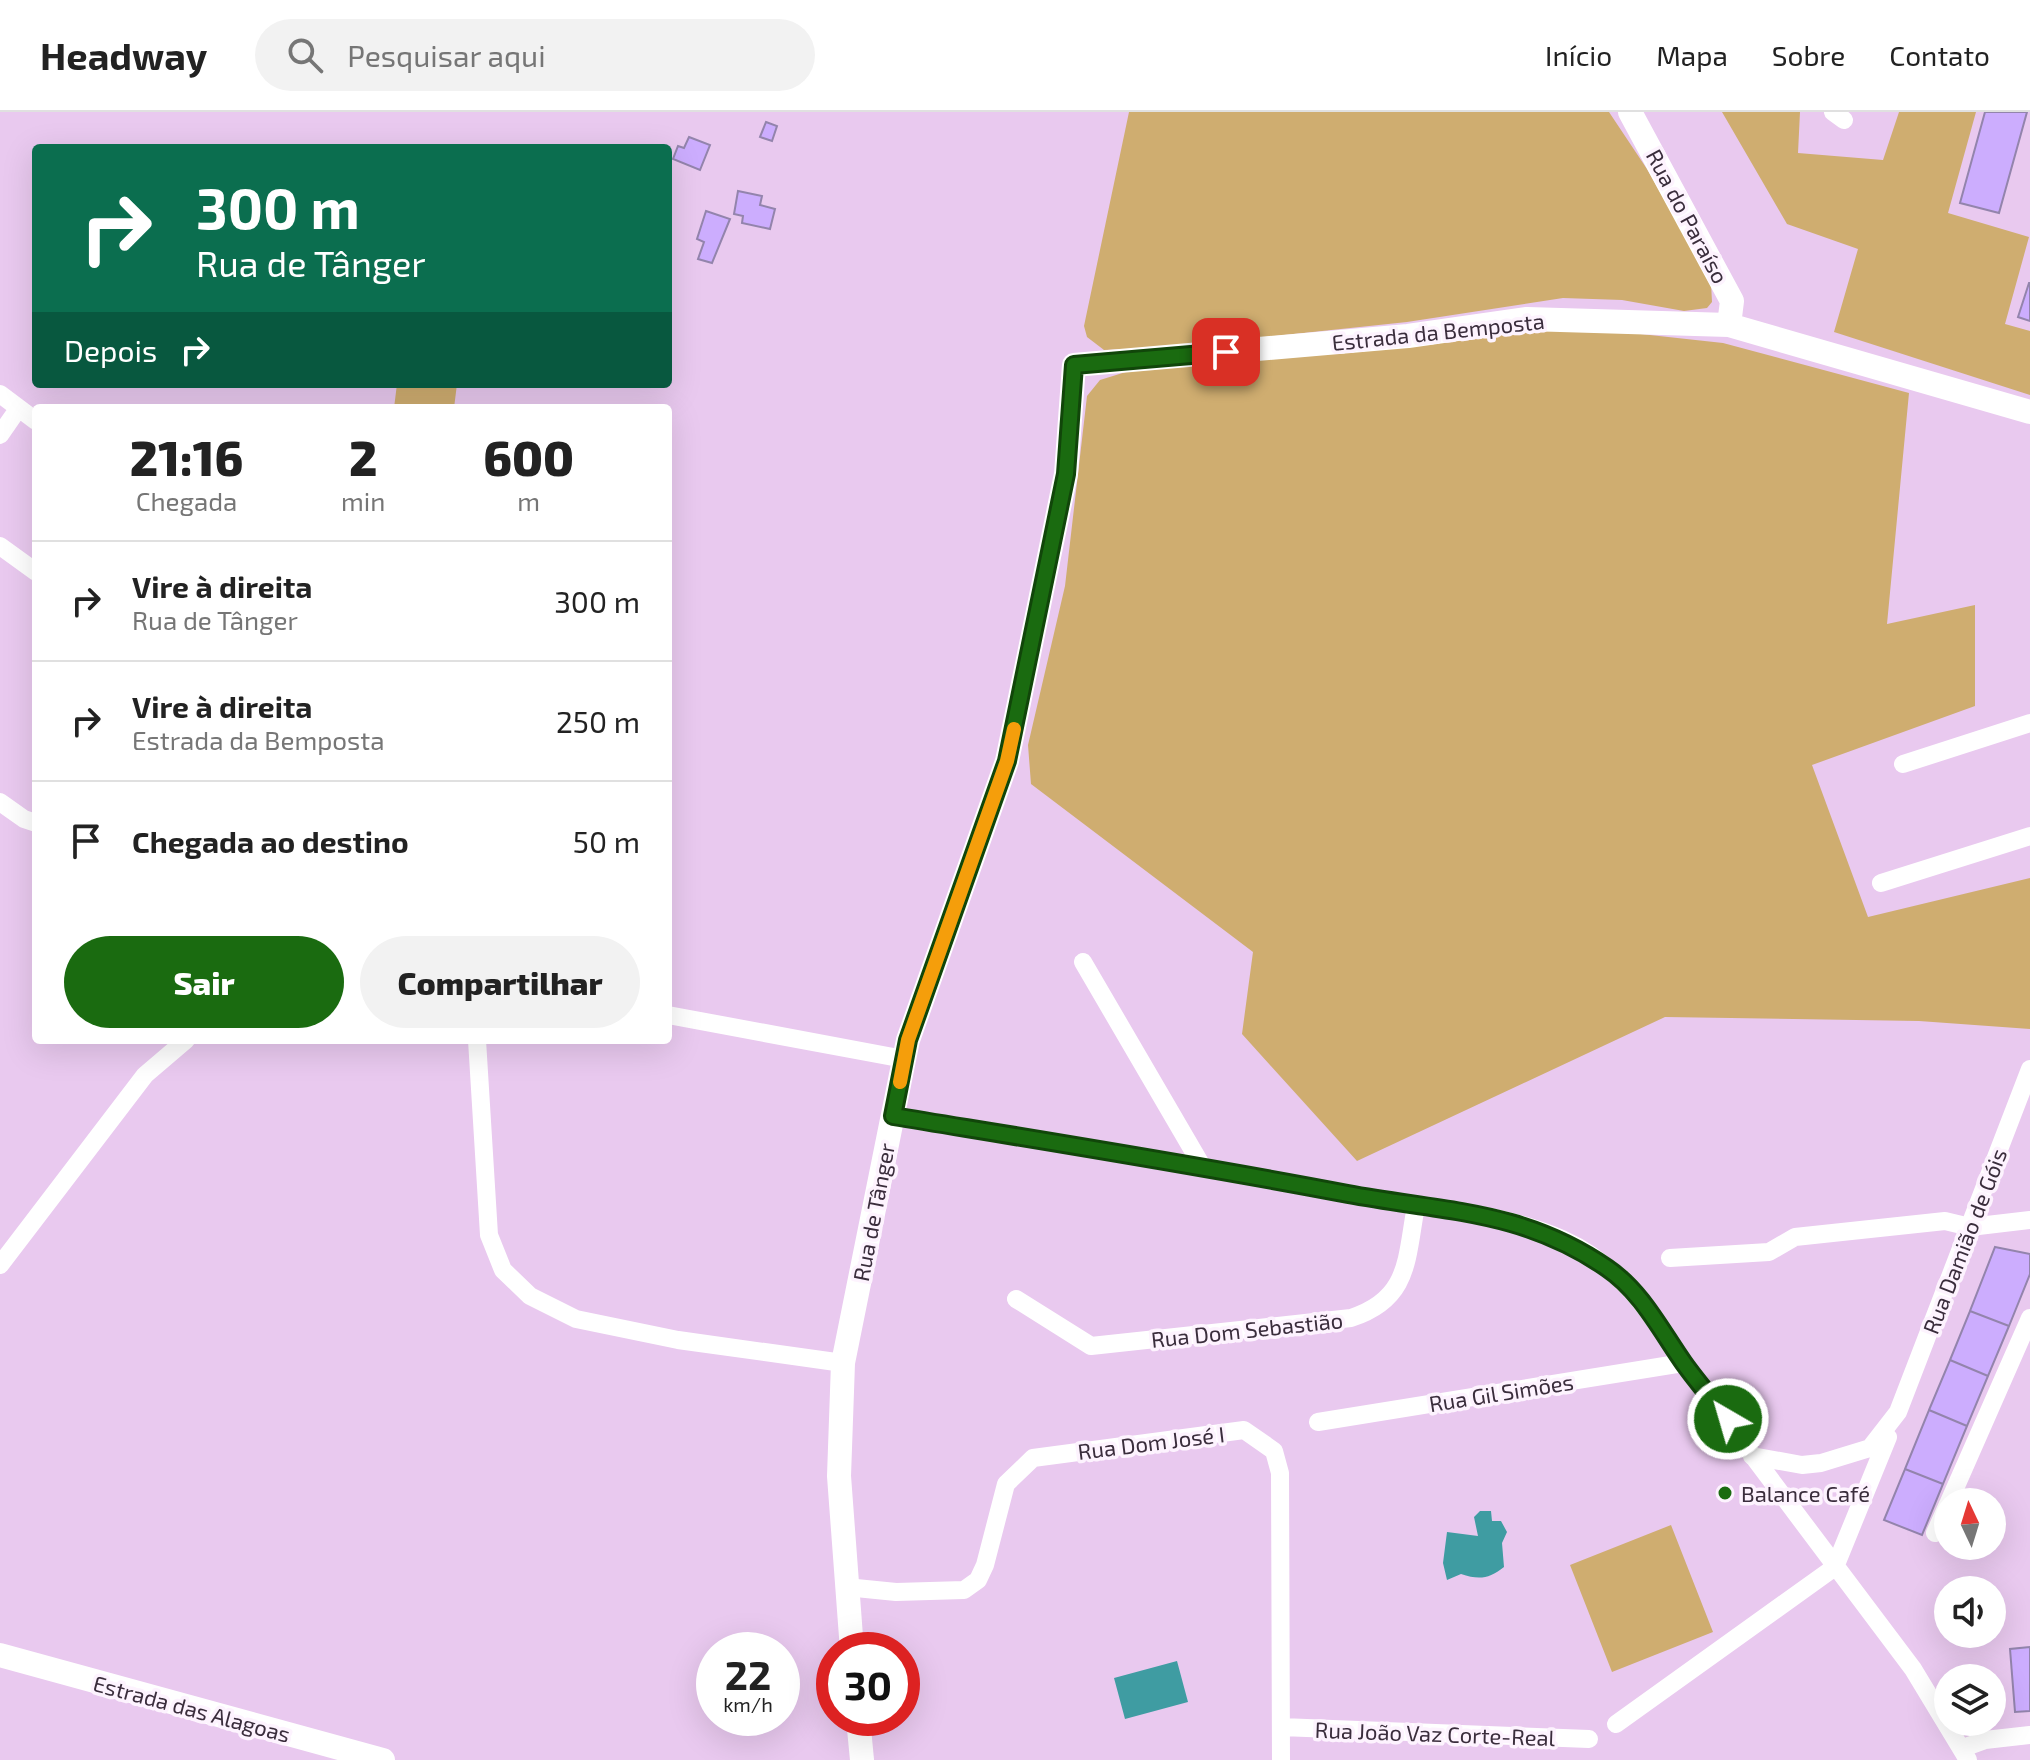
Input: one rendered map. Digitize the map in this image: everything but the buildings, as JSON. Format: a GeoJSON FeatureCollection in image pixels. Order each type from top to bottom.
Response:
{"type":"FeatureCollection","features":[{"type":"Feature","properties":{"kind":"street","name":"Rua do Paraíso"},"geometry":{"type":"LineString","coordinates":[[1630,112],[1732,301],[1729,325]]}},
{"type":"Feature","properties":{"kind":"street","name":"Estrada da Bemposta"},"geometry":{"type":"LineString","coordinates":[[1074,365],[1408,336],[1527,319],[1729,325],[2030,412]]}},
{"type":"Feature","properties":{"kind":"street","name":"Rua de Tânger"},"geometry":{"type":"LineString","coordinates":[[850,1632],[839,1476],[843,1363],[904,1059],[1007,761],[1066,474],[1074,365]]}},
{"type":"Feature","properties":{"kind":"street"},"geometry":{"type":"LineString","coordinates":[[0,394],[32,418]]}},
{"type":"Feature","properties":{"kind":"street"},"geometry":{"type":"LineString","coordinates":[[0,435],[18,409]]}},
{"type":"Feature","properties":{"kind":"street"},"geometry":{"type":"LineString","coordinates":[[0,546],[32,569]]}},
{"type":"Feature","properties":{"kind":"street"},"geometry":{"type":"LineString","coordinates":[[1903,764],[2030,723]]}},
{"type":"Feature","properties":{"kind":"street"},"geometry":{"type":"LineString","coordinates":[[0,802],[32,822]]}},
{"type":"Feature","properties":{"kind":"street"},"geometry":{"type":"LineString","coordinates":[[1881,883],[2030,836]]}},
{"type":"Feature","properties":{"kind":"street"},"geometry":{"type":"LineString","coordinates":[[1083,962],[1202,1166]]}},
{"type":"Feature","properties":{"kind":"street"},"geometry":{"type":"LineString","coordinates":[[672,1016],[904,1059]]}},
{"type":"Feature","properties":{"kind":"street"},"geometry":{"type":"LineString","coordinates":[[0,1265],[145,1075],[181,1044]]}},
{"type":"Feature","properties":{"kind":"street"},"geometry":{"type":"LineString","coordinates":[[477,1044],[489,1235],[503,1270],[530,1296],[576,1319],[678,1340],[843,1363]]}},
{"type":"Feature","properties":{"kind":"street","name":"Rua Damião de Góis"},"geometry":{"type":"LineString","coordinates":[[1835,1567],[2030,1069]]}},
{"type":"Feature","properties":{"kind":"street"},"geometry":{"type":"LineString","coordinates":[[893,1116],[1202,1166],[1416,1206],[1500,1217],[1564,1240],[1611,1271],[1654,1315],[1683,1363],[1913,1669],[1966,1754],[1985,1740],[2030,1735]]}},
{"type":"Feature","properties":{"kind":"street","name":"Rua Dom Sebastião"},"geometry":{"type":"LineString","coordinates":[[1016,1299],[1091,1346],[1351,1318],[1374,1310],[1391,1297],[1401,1280],[1416,1206]]}},
{"type":"Feature","properties":{"kind":"street"},"geometry":{"type":"LineString","coordinates":[[1670,1258],[1769,1252],[1795,1237],[1945,1221],[1970,1227],[2030,1220]]}},
{"type":"Feature","properties":{"kind":"street"},"geometry":{"type":"LineString","coordinates":[[1955,1488],[2030,1318]]}},
{"type":"Feature","properties":{"kind":"street","name":"Rua Gil Simões"},"geometry":{"type":"LineString","coordinates":[[1318,1422],[1683,1363]]}},
{"type":"Feature","properties":{"kind":"street","name":"Rua Damião de Góis"},"geometry":{"type":"LineString","coordinates":[[1752,1456],[1802,1465],[1821,1463],[1870,1448],[1898,1412]]}},
{"type":"Feature","properties":{"kind":"street","name":"Rua Dom José I"},"geometry":{"type":"LineString","coordinates":[[846,1587],[896,1592],[964,1590],[978,1580],[985,1565],[1006,1484],[1033,1458],[1244,1430],[1264,1441],[1274,1451],[1280,1473],[1281,1760]]}},
{"type":"Feature","properties":{"kind":"street"},"geometry":{"type":"LineString","coordinates":[[1616,1724],[1835,1567]]}},
{"type":"Feature","properties":{"kind":"street","name":"Estrada das Alagoas"},"geometry":{"type":"LineString","coordinates":[[0,1655],[383,1760]]}},
{"type":"Feature","properties":{"kind":"street","name":"Rua João Vaz Corte-Real"},"geometry":{"type":"LineString","coordinates":[[1281,1727],[1589,1739]]}},
{"type":"Feature","properties":{"kind":"street"},"geometry":{"type":"LineString","coordinates":[[860,1736],[862,1760]]}},
{"type":"Feature","properties":{"kind":"shaded area"},"geometry":{"type":"Polygon","coordinates":[[[1129,112],[1609,112],[1647,169],[1711,283],[1712,302],[1707,308],[1684,311],[1622,300],[1563,298],[1407,322],[1169,347],[1104,350],[1087,337],[1084,326],[1129,112]]]}},
{"type":"Feature","properties":{"kind":"shaded area"},"geometry":{"type":"Polygon","coordinates":[[[1722,112],[1800,112],[1798,153],[1883,160],[1899,112],[1976,112],[1948,213],[2029,237],[2005,324],[2030,331],[2030,395],[1834,332],[1858,249],[1787,224],[1722,112]]]}},
{"type":"Feature","properties":{"kind":"shaded area"},"geometry":{"type":"Polygon","coordinates":[[[1595,329],[1723,343],[1909,393],[1887,624],[1975,605],[1975,706],[1812,765],[1868,917],[2030,878],[2030,1029],[1919,1021],[1665,1017],[1357,1161],[1242,1034],[1253,952],[1031,784],[1028,745],[1065,586],[1087,396],[1100,380],[1129,371],[1507,333],[1595,329]]]}},
{"type":"Feature","properties":{"kind":"shaded area"},"geometry":{"type":"Polygon","coordinates":[[[396,388],[456,388],[454,404],[394,404],[396,388]]]}},
{"type":"Feature","properties":{"kind":"shaded area"},"geometry":{"type":"Polygon","coordinates":[[[1480,1511],[1491,1511],[1492,1521],[1501,1521],[1507,1532],[1502,1543],[1504,1567],[1484,1577],[1461,1574],[1447,1580],[1443,1563],[1447,1532],[1478,1536],[1474,1517],[1480,1511]]]}},
{"type":"Feature","properties":{"kind":"shaded area"},"geometry":{"type":"Polygon","coordinates":[[[1671,1525],[1713,1632],[1612,1672],[1570,1565],[1671,1525]]]}},
{"type":"Feature","properties":{"kind":"shaded area"},"geometry":{"type":"Polygon","coordinates":[[[1177,1661],[1188,1702],[1125,1719],[1114,1678],[1177,1661]]]}},
{"type":"Feature","properties":{"kind":"slow traffic"},"geometry":{"type":"LineString","coordinates":[[900,1082],[908,1040],[1007,761],[1014,729]]}},
{"type":"Feature","properties":{"kind":"place","name":"Balance Café"},"geometry":{"type":"Point","coordinates":[1725,1493]}},
{"type":"Feature","properties":{"kind":"route"},"geometry":{"type":"LineString","coordinates":[[1226,352],[1074,365],[1066,474],[1007,761],[908,1040],[893,1116],[1202,1166],[1416,1206],[1500,1217],[1564,1240],[1611,1271],[1654,1315],[1683,1363],[1728,1419]]}}]}
